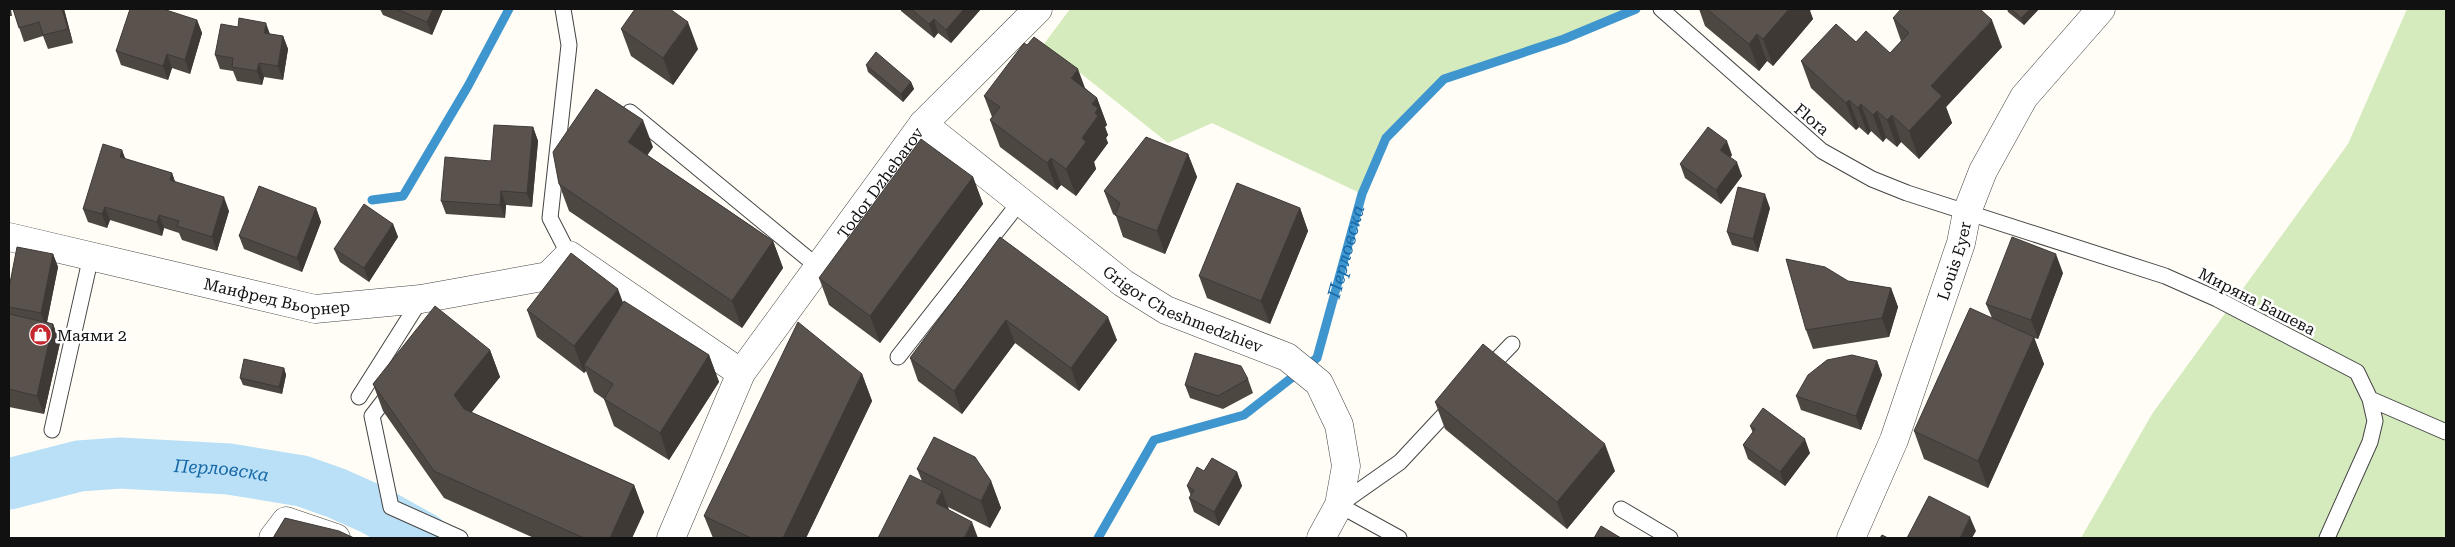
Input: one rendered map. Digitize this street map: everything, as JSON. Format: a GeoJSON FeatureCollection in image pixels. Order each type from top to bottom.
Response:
{"type":"FeatureCollection","features":[{"type":"Feature","properties":{"kind":"street","name":"Todor Dzhebarov"},"geometry":{"type":"LineString","coordinates":[[671,538],[741,373],[924,124],[1038,9]]}},
{"type":"Feature","properties":{"kind":"street","name":"Louis Eyer"},"geometry":{"type":"LineString","coordinates":[[1850,538],[1894,440],[1960,243],[1967,212],[1983,171],[2024,97],[2101,9]]}},
{"type":"Feature","properties":{"kind":"street","name":"Grigor Cheshmedzhiev"},"geometry":{"type":"LineString","coordinates":[[924,124],[1019,203],[1122,284],[1166,310],[1287,357],[1319,383],[1340,425],[1346,466],[1339,505],[1321,538]]}},
{"type":"Feature","properties":{"kind":"street","name":"Манфред Вьорнер"},"geometry":{"type":"LineString","coordinates":[[9,237],[315,309],[421,299],[548,276],[569,255]]}},
{"type":"Feature","properties":{"kind":"street"},"geometry":{"type":"LineString","coordinates":[[569,255],[741,373]]}},
{"type":"Feature","properties":{"kind":"street"},"geometry":{"type":"LineString","coordinates":[[279,530],[336,538]]}},
{"type":"Feature","properties":{"kind":"lane"},"geometry":{"type":"LineString","coordinates":[[563,9],[569,45],[550,218],[569,255]]}},
{"type":"Feature","properties":{"kind":"lane","name":"Flora"},"geometry":{"type":"LineString","coordinates":[[1661,9],[1776,112],[1822,151],[1841,164],[1906,193],[1967,212]]}},
{"type":"Feature","properties":{"kind":"lane"},"geometry":{"type":"LineString","coordinates":[[1677,23],[1683,9]]}},
{"type":"Feature","properties":{"kind":"lane"},"geometry":{"type":"LineString","coordinates":[[624,107],[818,266]]}},
{"type":"Feature","properties":{"kind":"lane"},"geometry":{"type":"LineString","coordinates":[[898,357],[1019,203]]}},
{"type":"Feature","properties":{"kind":"lane","name":"Миряна Башева"},"geometry":{"type":"LineString","coordinates":[[1967,212],[2164,276],[2216,299],[2357,372],[2370,399],[2375,421],[2370,442],[2327,538]]}},
{"type":"Feature","properties":{"kind":"lane"},"geometry":{"type":"LineString","coordinates":[[52,430],[90,256]]}},
{"type":"Feature","properties":{"kind":"lane"},"geometry":{"type":"LineString","coordinates":[[359,397],[421,299]]}},
{"type":"Feature","properties":{"kind":"lane"},"geometry":{"type":"LineString","coordinates":[[1399,538],[1339,505],[1400,462],[1512,344]]}},
{"type":"Feature","properties":{"kind":"lane"},"geometry":{"type":"LineString","coordinates":[[400,380],[372,416],[391,507],[460,538]]}},
{"type":"Feature","properties":{"kind":"lane"},"geometry":{"type":"LineString","coordinates":[[2370,399],[2446,432]]}},
{"type":"Feature","properties":{"kind":"lane"},"geometry":{"type":"LineString","coordinates":[[1621,509],[1670,538]]}},
{"type":"Feature","properties":{"kind":"green space"},"geometry":{"type":"Polygon","coordinates":[[[1070,9],[1636,9],[1564,39],[1444,79],[1386,138],[1362,194],[1212,123],[1168,143],[1044,44],[1070,9]]]}},
{"type":"Feature","properties":{"kind":"green space"},"geometry":{"type":"Polygon","coordinates":[[[2407,9],[2446,9],[2446,538],[2081,538],[2152,414],[2348,144],[2407,9]]]}},
{"type":"Feature","properties":{"kind":"building"},"geometry":{"type":"Polygon","coordinates":[[[13,9],[62,9],[68,29],[43,35],[39,22],[19,28],[13,9]]]}},
{"type":"Feature","properties":{"kind":"building"},"geometry":{"type":"Polygon","coordinates":[[[130,9],[163,9],[197,20],[185,60],[167,54],[163,66],[116,51],[130,9]]]}},
{"type":"Feature","properties":{"kind":"building"},"geometry":{"type":"Polygon","coordinates":[[[396,9],[433,9],[427,22],[396,9]]]}},
{"type":"Feature","properties":{"kind":"building"},"geometry":{"type":"Polygon","coordinates":[[[635,9],[670,9],[688,22],[663,58],[621,29],[635,9]]]}},
{"type":"Feature","properties":{"kind":"building"},"geometry":{"type":"Polygon","coordinates":[[[911,9],[964,9],[946,30],[934,19],[929,24],[911,9]]]}},
{"type":"Feature","properties":{"kind":"building"},"geometry":{"type":"Polygon","coordinates":[[[1707,9],[1789,9],[1763,39],[1757,34],[1749,44],[1707,9]]]}},
{"type":"Feature","properties":{"kind":"building"},"geometry":{"type":"Polygon","coordinates":[[[1901,9],[1980,9],[1992,20],[1931,86],[1942,96],[1909,131],[1892,115],[1887,120],[1877,111],[1873,115],[1861,104],[1858,108],[1849,100],[1846,103],[1801,61],[1836,24],[1856,42],[1866,31],[1890,53],[1909,33],[1893,18],[1901,9]]]}},
{"type":"Feature","properties":{"kind":"building"},"geometry":{"type":"Polygon","coordinates":[[[2011,9],[2030,9],[2021,18],[2011,9]]]}},
{"type":"Feature","properties":{"kind":"building"},"geometry":{"type":"Polygon","coordinates":[[[239,18],[266,23],[264,33],[283,36],[278,66],[259,63],[257,71],[232,67],[233,58],[215,55],[221,24],[238,27],[239,18]]]}},
{"type":"Feature","properties":{"kind":"building"},"geometry":{"type":"Polygon","coordinates":[[[1034,37],[1078,69],[1071,78],[1097,98],[1092,104],[1098,108],[1095,113],[1098,116],[1082,138],[1086,142],[1066,169],[1051,158],[1047,163],[990,120],[1000,107],[984,96],[1024,43],[1027,45],[1034,37]]]}},
{"type":"Feature","properties":{"kind":"building"},"geometry":{"type":"Polygon","coordinates":[[[876,52],[911,82],[901,94],[866,65],[876,52]]]}},
{"type":"Feature","properties":{"kind":"building"},"geometry":{"type":"Polygon","coordinates":[[[596,89],[643,120],[628,142],[773,241],[732,301],[559,184],[553,152],[596,89]]]}},
{"type":"Feature","properties":{"kind":"building"},"geometry":{"type":"Polygon","coordinates":[[[494,125],[533,127],[527,193],[501,191],[500,205],[441,201],[445,157],[491,161],[494,125]]]}},
{"type":"Feature","properties":{"kind":"building"},"geometry":{"type":"Polygon","coordinates":[[[1708,127],[1727,141],[1720,150],[1737,162],[1716,190],[1680,164],[1708,127]]]}},
{"type":"Feature","properties":{"kind":"building"},"geometry":{"type":"Polygon","coordinates":[[[1146,137],[1188,154],[1157,231],[1115,215],[1120,203],[1104,191],[1146,137]]]}},
{"type":"Feature","properties":{"kind":"building"},"geometry":{"type":"Polygon","coordinates":[[[921,139],[973,177],[870,316],[819,278],[921,139]]]}},
{"type":"Feature","properties":{"kind":"building"},"geometry":{"type":"Polygon","coordinates":[[[103,144],[122,150],[120,157],[172,173],[170,180],[224,197],[212,237],[177,226],[179,221],[159,215],[157,222],[105,207],[102,214],[83,209],[103,144]]]}},
{"type":"Feature","properties":{"kind":"building"},"geometry":{"type":"Polygon","coordinates":[[[1237,183],[1300,208],[1261,301],[1199,276],[1237,183]]]}},
{"type":"Feature","properties":{"kind":"building"},"geometry":{"type":"Polygon","coordinates":[[[259,186],[316,208],[297,258],[239,236],[259,186]]]}},
{"type":"Feature","properties":{"kind":"building"},"geometry":{"type":"Polygon","coordinates":[[[1738,187],[1765,194],[1753,239],[1727,232],[1738,187]]]}},
{"type":"Feature","properties":{"kind":"building"},"geometry":{"type":"Polygon","coordinates":[[[364,204],[393,224],[364,268],[334,249],[364,204]]]}},
{"type":"Feature","properties":{"kind":"building"},"geometry":{"type":"Polygon","coordinates":[[[1000,237],[1108,317],[1071,368],[1006,320],[954,391],[910,358],[1000,237]]]}},
{"type":"Feature","properties":{"kind":"building"},"geometry":{"type":"Polygon","coordinates":[[[2012,237],[2056,254],[2031,320],[1986,304],[2012,237]]]}},
{"type":"Feature","properties":{"kind":"building"},"geometry":{"type":"Polygon","coordinates":[[[17,247],[53,254],[41,313],[9,307],[9,288],[17,247]]]}},
{"type":"Feature","properties":{"kind":"building"},"geometry":{"type":"Polygon","coordinates":[[[571,253],[618,289],[574,346],[527,310],[571,253]]]}},
{"type":"Feature","properties":{"kind":"building"},"geometry":{"type":"Polygon","coordinates":[[[1786,259],[1825,267],[1848,281],[1891,288],[1882,318],[1806,330],[1786,259]]]}},
{"type":"Feature","properties":{"kind":"building"},"geometry":{"type":"Polygon","coordinates":[[[624,301],[709,355],[660,433],[604,399],[613,384],[584,365],[624,301]]]}},
{"type":"Feature","properties":{"kind":"building"},"geometry":{"type":"Polygon","coordinates":[[[435,306],[490,350],[454,395],[464,409],[634,485],[610,538],[584,538],[434,471],[373,384],[435,306]]]}},
{"type":"Feature","properties":{"kind":"building"},"geometry":{"type":"Polygon","coordinates":[[[1970,308],[2034,337],[1978,461],[1914,431],[1970,308]]]}},
{"type":"Feature","properties":{"kind":"building"},"geometry":{"type":"Polygon","coordinates":[[[9,314],[53,324],[37,396],[9,389],[9,314]]]}},
{"type":"Feature","properties":{"kind":"building"},"geometry":{"type":"Polygon","coordinates":[[[798,322],[862,374],[783,538],[751,538],[704,516],[798,322]]]}},
{"type":"Feature","properties":{"kind":"building"},"geometry":{"type":"Polygon","coordinates":[[[1483,344],[1605,444],[1557,502],[1435,402],[1483,344]]]}},
{"type":"Feature","properties":{"kind":"building"},"geometry":{"type":"Polygon","coordinates":[[[1195,353],[1241,366],[1248,379],[1218,396],[1185,385],[1195,353]]]}},
{"type":"Feature","properties":{"kind":"building"},"geometry":{"type":"Polygon","coordinates":[[[1852,355],[1877,361],[1856,416],[1796,396],[1808,375],[1827,360],[1852,355]]]}},
{"type":"Feature","properties":{"kind":"building"},"geometry":{"type":"Polygon","coordinates":[[[244,359],[284,368],[279,387],[240,378],[244,359]]]}},
{"type":"Feature","properties":{"kind":"building"},"geometry":{"type":"Polygon","coordinates":[[[1763,408],[1805,439],[1780,472],[1743,445],[1755,429],[1750,426],[1763,408]]]}},
{"type":"Feature","properties":{"kind":"building"},"geometry":{"type":"Polygon","coordinates":[[[934,437],[975,457],[991,481],[981,501],[917,469],[934,437]]]}},
{"type":"Feature","properties":{"kind":"building"},"geometry":{"type":"Polygon","coordinates":[[[1212,458],[1237,472],[1214,512],[1189,498],[1194,490],[1187,486],[1197,467],[1204,471],[1212,458]]]}},
{"type":"Feature","properties":{"kind":"building"},"geometry":{"type":"Polygon","coordinates":[[[910,475],[942,491],[936,503],[972,522],[964,538],[878,538],[910,475]]]}},
{"type":"Feature","properties":{"kind":"building"},"geometry":{"type":"Polygon","coordinates":[[[1929,496],[1970,517],[1960,538],[1907,538],[1929,496]]]}},
{"type":"Feature","properties":{"kind":"building"},"geometry":{"type":"Polygon","coordinates":[[[285,518],[339,531],[354,538],[273,538],[285,518]]]}},
{"type":"Feature","properties":{"kind":"building"},"geometry":{"type":"Polygon","coordinates":[[[1601,526],[1621,538],[1594,538],[1601,526]]]}},
{"type":"Feature","properties":{"kind":"waterway"},"geometry":{"type":"LineString","coordinates":[[372,200],[403,196],[468,86],[509,9]]}},
{"type":"Feature","properties":{"kind":"waterway","name":"Перловска"},"geometry":{"type":"LineString","coordinates":[[1098,538],[1154,440],[1244,415],[1317,358],[1362,194],[1386,138],[1444,79],[1564,39],[1636,9]]}},
{"type":"Feature","properties":{"kind":"waterway","name":"Перловска"},"geometry":{"type":"LineString","coordinates":[[9,484],[79,466],[120,463],[229,469],[302,481],[336,493],[372,509],[424,538]]}},
{"type":"Feature","properties":{"kind":"place","name":"Маями 2"},"geometry":{"type":"Point","coordinates":[41,335]}}]}
